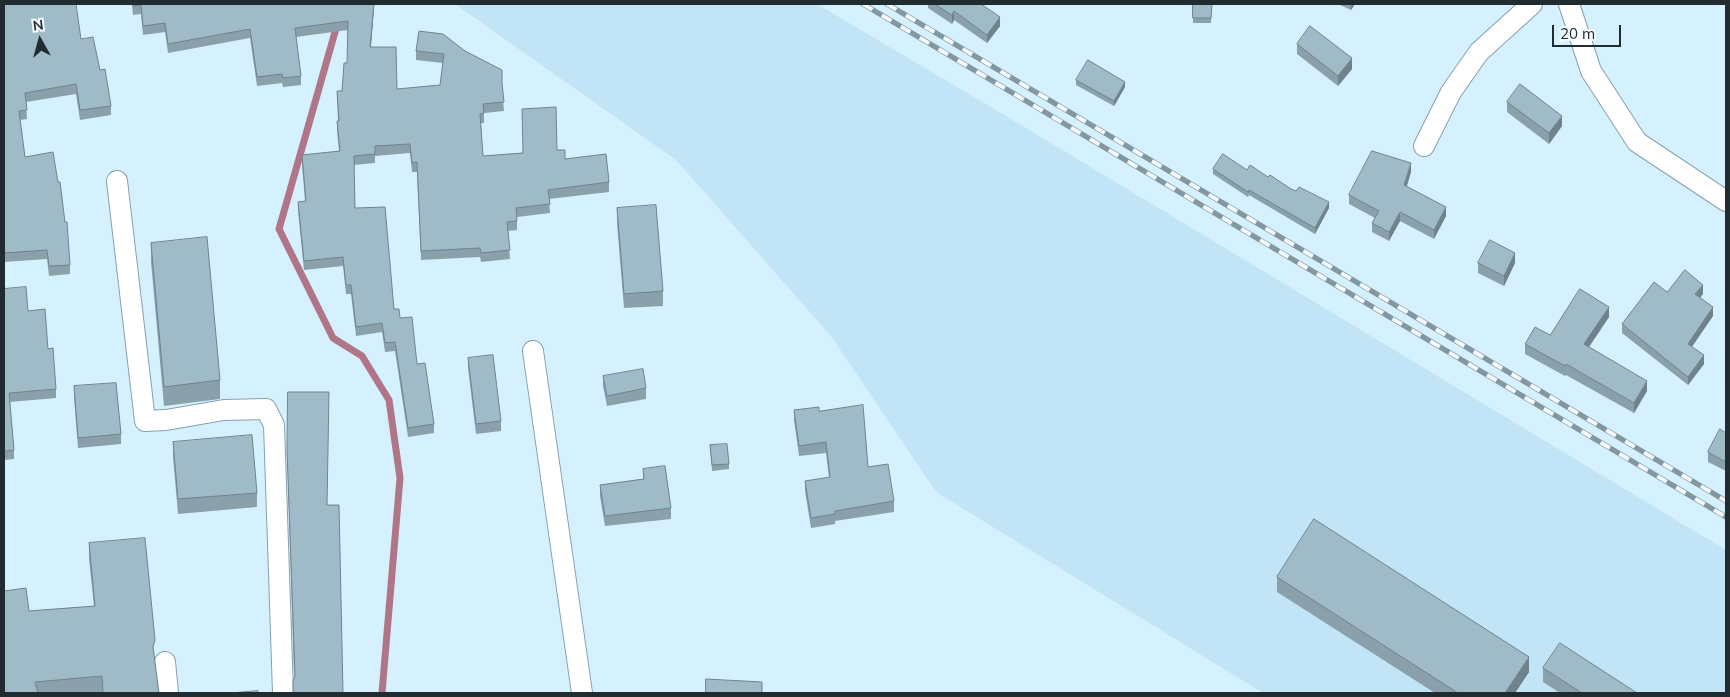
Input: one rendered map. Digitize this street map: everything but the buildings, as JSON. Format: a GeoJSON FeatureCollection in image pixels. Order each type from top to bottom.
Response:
{"type":"FeatureCollection","features":[{"type":"Feature","properties":{"kind":"street"},"geometry":{"type":"LineString","coordinates":[[1424,146],[1451,92],[1479,52],[1532,4]]}},
{"type":"Feature","properties":{"kind":"street"},"geometry":{"type":"LineString","coordinates":[[1569,4],[1591,71],[1637,142],[1726,201]]}},
{"type":"Feature","properties":{"kind":"street"},"geometry":{"type":"LineString","coordinates":[[117,181],[145,421],[166,420],[224,410],[266,409],[274,425],[283,693]]}},
{"type":"Feature","properties":{"kind":"street"},"geometry":{"type":"LineString","coordinates":[[533,351],[582,693]]}},
{"type":"Feature","properties":{"kind":"street"},"geometry":{"type":"LineString","coordinates":[[165,662],[168,693]]}},
{"type":"Feature","properties":{"kind":"shaded area"},"geometry":{"type":"Polygon","coordinates":[[[455,4],[817,4],[1726,550],[1726,693],[1263,693],[936,492],[831,336],[676,160],[455,4]]]}},
{"type":"Feature","properties":{"kind":"waterway"},"geometry":{"type":"LineString","coordinates":[[337,25],[279,229],[333,338],[362,356],[389,400],[400,478],[382,693]]}},
{"type":"Feature","properties":{"kind":"railway"},"geometry":{"type":"LineString","coordinates":[[863,4],[1726,517]]}},
{"type":"Feature","properties":{"kind":"railway"},"geometry":{"type":"LineString","coordinates":[[887,4],[1726,501]]}}]}
